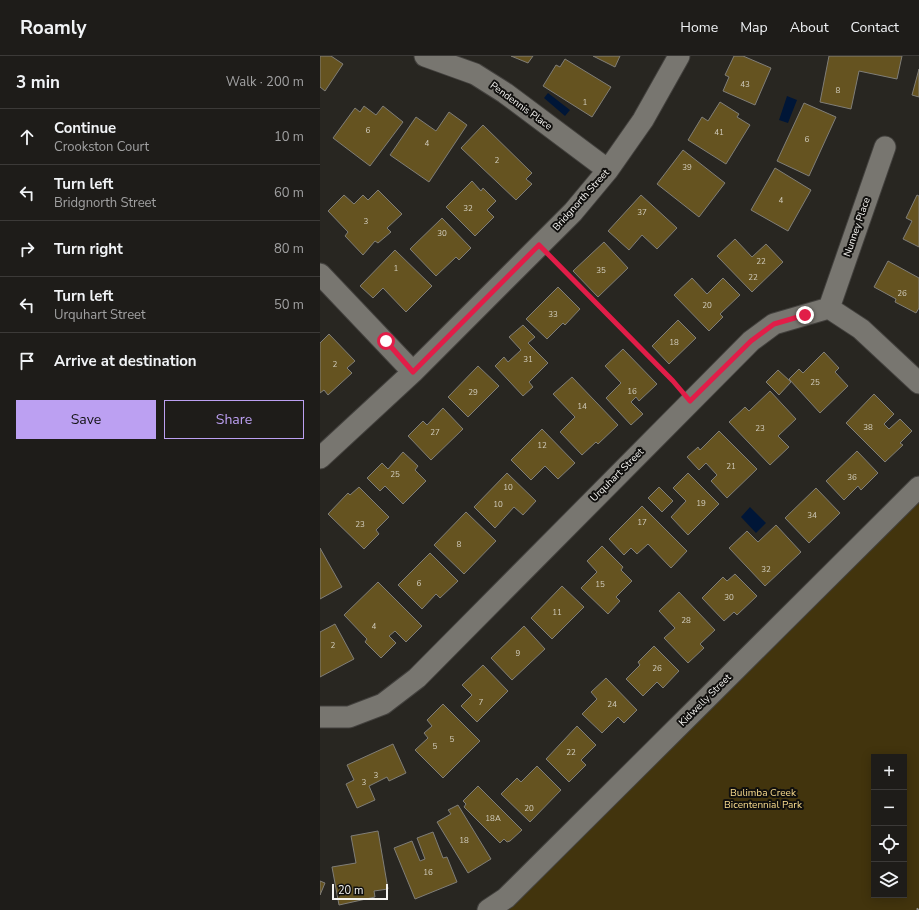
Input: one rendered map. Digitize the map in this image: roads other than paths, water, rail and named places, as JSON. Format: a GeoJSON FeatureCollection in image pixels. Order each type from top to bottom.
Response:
{"type":"FeatureCollection","features":[{"type":"Feature","properties":{"kind":"street","name":"Pendennis Place"},"geometry":{"type":"LineString","coordinates":[[425,56],[475,74],[505,93],[608,170]]}},
{"type":"Feature","properties":{"kind":"street","name":"Bridgnorth Street"},"geometry":{"type":"LineString","coordinates":[[320,458],[413,372],[573,212],[608,170],[643,120],[680,56]]}},
{"type":"Feature","properties":{"kind":"street","name":"Nunney Place"},"geometry":{"type":"LineString","coordinates":[[829,308],[885,147]]}},
{"type":"Feature","properties":{"kind":"street"},"geometry":{"type":"LineString","coordinates":[[320,274],[413,372]]}},
{"type":"Feature","properties":{"kind":"street"},"geometry":{"type":"LineString","coordinates":[[829,308],[861,329],[919,383]]}},
{"type":"Feature","properties":{"kind":"street","name":"Urquhart Street"},"geometry":{"type":"LineString","coordinates":[[320,717],[349,716],[383,704],[417,678],[751,341],[774,324],[829,308]]}},
{"type":"Feature","properties":{"kind":"street","name":"Kidwelly Street"},"geometry":{"type":"LineString","coordinates":[[488,910],[506,898],[919,487]]}},
{"type":"Feature","properties":{"kind":"water"},"geometry":{"type":"Polygon","coordinates":[[[548,93],[570,110],[565,116],[544,98],[548,93]]]}},
{"type":"Feature","properties":{"kind":"water"},"geometry":{"type":"Polygon","coordinates":[[[787,96],[797,100],[788,123],[779,120],[787,96]]]}},
{"type":"Feature","properties":{"kind":"water"},"geometry":{"type":"Polygon","coordinates":[[[750,507],[766,523],[756,533],[741,517],[750,507]]]}},
{"type":"Feature","properties":{"kind":"park label","name":"Bulimba Creek Bicentennial Park"},"geometry":{"type":"Point","coordinates":[763,798]}}]}
